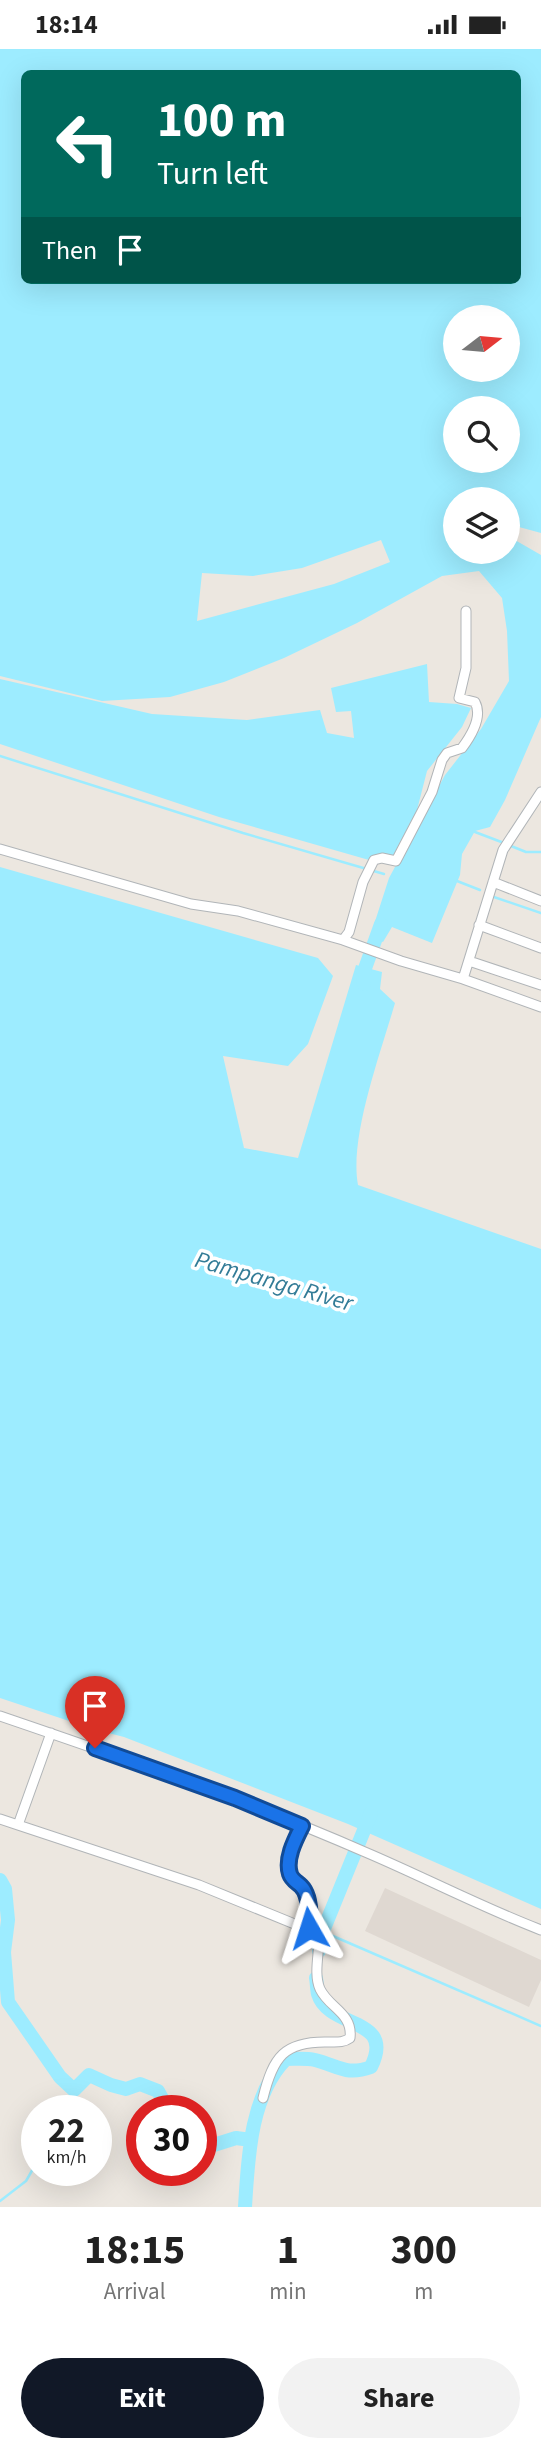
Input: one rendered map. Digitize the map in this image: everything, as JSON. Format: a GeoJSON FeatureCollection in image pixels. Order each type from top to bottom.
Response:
{"type":"FeatureCollection","features":[{"type":"Feature","properties":{"kind":"street"},"geometry":{"type":"LineString","coordinates":[[344,940],[374,860],[382,858],[396,861],[432,792],[442,759],[447,753],[462,748],[478,718],[475,702],[459,698],[466,668],[466,611]]}},
{"type":"Feature","properties":{"kind":"street"},"geometry":{"type":"LineString","coordinates":[[463,979],[503,851],[541,792]]}},
{"type":"Feature","properties":{"kind":"street"},"geometry":{"type":"LineString","coordinates":[[0,849],[191,904],[239,911],[344,940],[541,1007]]}},
{"type":"Feature","properties":{"kind":"street"},"geometry":{"type":"LineString","coordinates":[[494,882],[541,901]]}},
{"type":"Feature","properties":{"kind":"street"},"geometry":{"type":"LineString","coordinates":[[479,925],[541,948]]}},
{"type":"Feature","properties":{"kind":"street"},"geometry":{"type":"LineString","coordinates":[[469,961],[541,985]]}},
{"type":"Feature","properties":{"kind":"street"},"geometry":{"type":"LineString","coordinates":[[0,1716],[235,1798],[366,1852],[425,1881],[541,1930]]}},
{"type":"Feature","properties":{"kind":"street"},"geometry":{"type":"LineString","coordinates":[[19,1820],[51,1733]]}},
{"type":"Feature","properties":{"kind":"street"},"geometry":{"type":"LineString","coordinates":[[0,1819],[19,1820],[199,1885],[319,1934],[317,1978],[320,1988],[346,2017],[350,2038],[344,2042],[306,2043],[287,2049],[273,2066],[263,2098]]}},
{"type":"Feature","properties":{"kind":"street"},"geometry":{"type":"LineString","coordinates":[[294,1945],[309,1929],[310,1918],[306,1892],[291,1878],[289,1869],[293,1845],[302,1826]]}},
{"type":"Feature","properties":{"kind":"shaded area"},"geometry":{"type":"Polygon","coordinates":[[[385,1888],[541,1960],[541,1980],[529,2007],[365,1931],[385,1888]]]}},
{"type":"Feature","properties":{"kind":"water"},"geometry":{"type":"Polygon","coordinates":[[[0,49],[541,49],[541,533],[520,527],[520,487],[443,487],[443,564],[520,564],[520,543],[541,555],[541,717],[505,800],[490,827],[475,831],[462,854],[460,875],[432,943],[392,927],[383,942],[370,937],[389,878],[445,775],[481,729],[509,681],[507,631],[502,598],[479,571],[442,576],[357,623],[284,658],[224,682],[170,697],[102,701],[0,676],[0,49]],[[381,540],[302,568],[253,576],[202,573],[197,621],[334,584],[390,562],[381,540]]]}},
{"type":"Feature","properties":{"kind":"water"},"geometry":{"type":"Polygon","coordinates":[[[427,664],[429,702],[471,708],[462,727],[427,771],[417,810],[393,856],[381,853],[369,860],[219,817],[0,744],[0,679],[152,714],[247,720],[320,710],[327,733],[354,738],[351,711],[336,712],[331,688],[427,664]]]}},
{"type":"Feature","properties":{"kind":"water","name":"Pampanga River"},"geometry":{"type":"Polygon","coordinates":[[[0,867],[318,958],[333,976],[308,1044],[288,1066],[223,1056],[244,1148],[298,1158],[356,965],[382,972],[380,989],[395,1003],[362,1119],[356,1165],[358,1185],[541,1249],[541,1909],[348,1824],[124,1737],[0,1698],[0,867]]]}},
{"type":"Feature","properties":{"kind":"waterway"},"geometry":{"type":"LineString","coordinates":[[0,756],[243,833],[384,874]]}},
{"type":"Feature","properties":{"kind":"waterway"},"geometry":{"type":"LineString","coordinates":[[475,832],[504,843]]}},
{"type":"Feature","properties":{"kind":"waterway"},"geometry":{"type":"LineString","coordinates":[[511,846],[526,852],[541,852]]}},
{"type":"Feature","properties":{"kind":"waterway"},"geometry":{"type":"LineString","coordinates":[[457,881],[480,890]]}},
{"type":"Feature","properties":{"kind":"waterway"},"geometry":{"type":"LineString","coordinates":[[491,896],[541,913]]}},
{"type":"Feature","properties":{"kind":"waterway"},"geometry":{"type":"LineString","coordinates":[[364,984],[363,974],[381,924]]}},
{"type":"Feature","properties":{"kind":"waterway"},"geometry":{"type":"LineString","coordinates":[[319,1951],[323,1931],[371,1813]]}},
{"type":"Feature","properties":{"kind":"waterway"},"geometry":{"type":"LineString","coordinates":[[0,1880],[5,1889],[8,1920],[4,1952],[8,2002],[60,2077],[74,2090],[89,2075],[126,2089],[140,2084],[158,2091],[160,2095]]}},
{"type":"Feature","properties":{"kind":"waterway"},"geometry":{"type":"LineString","coordinates":[[319,1930],[541,2026]]}},
{"type":"Feature","properties":{"kind":"waterway"},"geometry":{"type":"LineString","coordinates":[[245,2207],[250,2149],[258,2109],[274,2074],[286,2059],[312,2059],[355,2071],[371,2067],[376,2051],[375,2039],[368,2031],[324,2005],[318,1994],[316,1978]]}},
{"type":"Feature","properties":{"kind":"waterway"},"geometry":{"type":"LineString","coordinates":[[72,2095],[74,2090]]}},
{"type":"Feature","properties":{"kind":"waterway"},"geometry":{"type":"LineString","coordinates":[[217,2144],[236,2138],[251,2140]]}},
{"type":"Feature","properties":{"kind":"waterway"},"geometry":{"type":"LineString","coordinates":[[0,2201],[21,2185]]}},
{"type":"Feature","properties":{"kind":"route"},"geometry":{"type":"LineString","coordinates":[[95,1748],[235,1798],[302,1826],[293,1845],[289,1869],[291,1878],[306,1892],[309,1928]]}}]}
